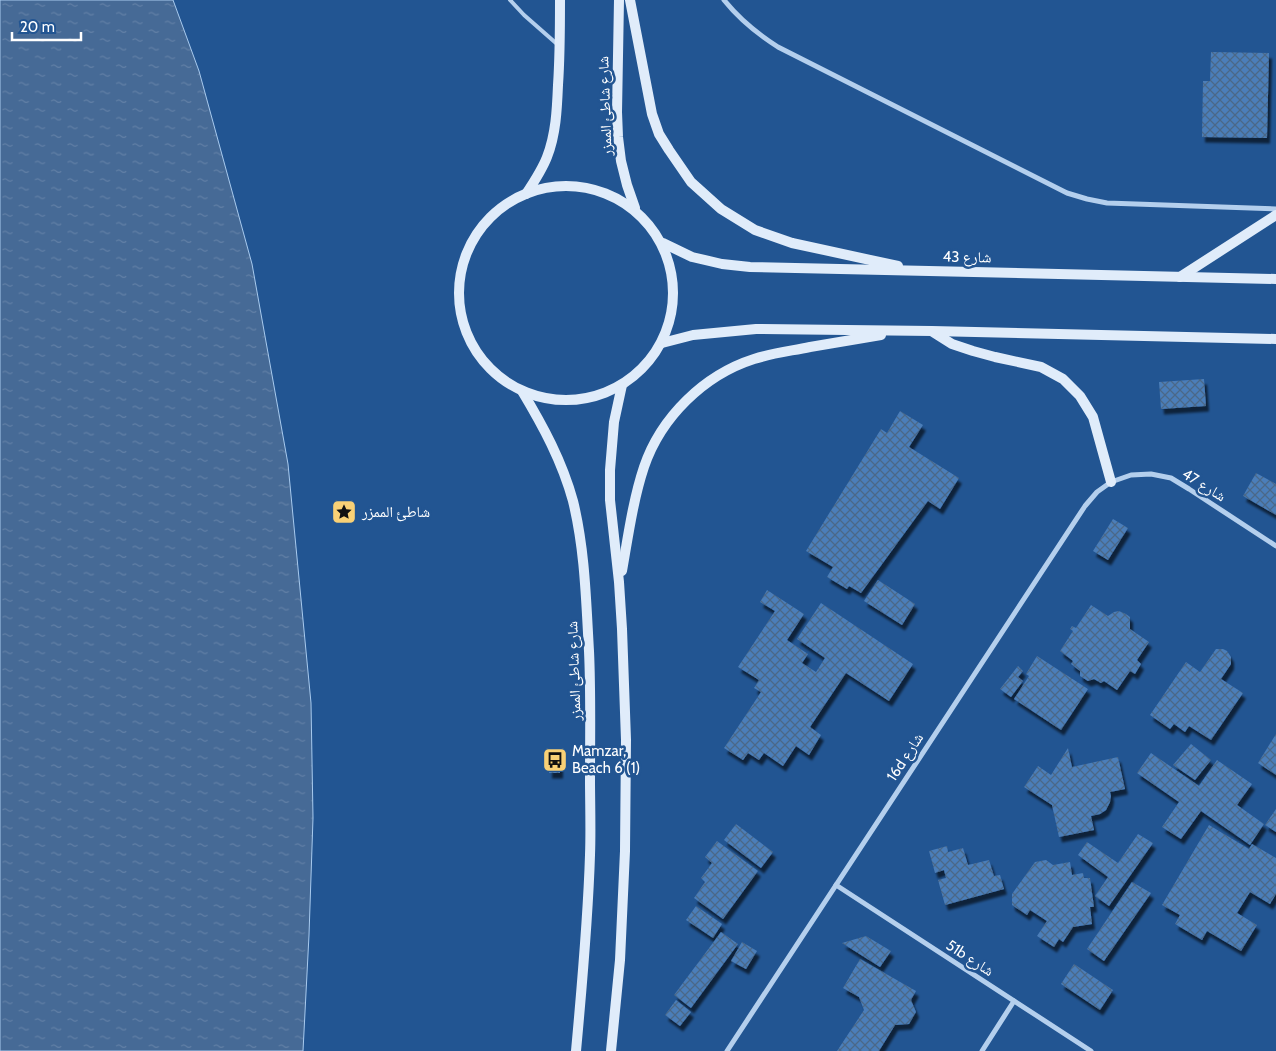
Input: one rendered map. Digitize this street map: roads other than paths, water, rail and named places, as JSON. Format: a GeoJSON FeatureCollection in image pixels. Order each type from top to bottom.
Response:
{"type":"FeatureCollection","features":[{"type":"Feature","properties":{"kind":"main road"},"geometry":{"type":"LineString","coordinates":[[526,194],[540,173],[548,156],[554,133],[558,107],[560,0]]}},
{"type":"Feature","properties":{"kind":"main road","name":"شارع شاطئ الممزر"},"geometry":{"type":"LineString","coordinates":[[619,0],[618,137],[623,169],[635,208]]}},
{"type":"Feature","properties":{"kind":"main road"},"geometry":{"type":"LineString","coordinates":[[630,0],[652,114],[659,134],[668,150],[691,182],[721,210],[755,230],[792,243],[921,272]]}},
{"type":"Feature","properties":{"kind":"main road"},"geometry":{"type":"LineString","coordinates":[[566,185],[591,188],[614,196],[635,208],[651,224],[662,243],[671,267],[674,293],[671,318],[662,343],[651,359],[638,373],[622,385],[600,395],[576,400],[552,399],[522,391],[500,378],[482,361],[469,340],[461,316],[458,291],[462,266],[471,243],[486,222],[504,205],[526,194],[542,188],[566,185]]}},
{"type":"Feature","properties":{"kind":"main road"},"geometry":{"type":"LineString","coordinates":[[1180,277],[1276,215]]}},
{"type":"Feature","properties":{"kind":"main road","name":"شارع 43"},"geometry":{"type":"LineString","coordinates":[[662,243],[692,257],[722,264],[783,269],[1276,279]]}},
{"type":"Feature","properties":{"kind":"main road"},"geometry":{"type":"LineString","coordinates":[[662,343],[693,335],[756,329],[1276,338]]}},
{"type":"Feature","properties":{"kind":"main road"},"geometry":{"type":"LineString","coordinates":[[619,582],[638,488],[647,460],[664,428],[694,394],[731,368],[753,360],[775,354],[907,331]]}},
{"type":"Feature","properties":{"kind":"main road"},"geometry":{"type":"LineString","coordinates":[[932,331],[952,344],[995,357],[1040,367],[1063,379],[1080,396],[1093,417],[1111,482]]}},
{"type":"Feature","properties":{"kind":"main road"},"geometry":{"type":"LineString","coordinates":[[612,1051],[620,960],[625,851],[625,694],[619,582],[610,500],[610,470],[614,422],[622,385]]}},
{"type":"Feature","properties":{"kind":"main road","name":"شارع شاطئ الممزر"},"geometry":{"type":"LineString","coordinates":[[522,391],[556,452],[572,499],[583,554],[590,687],[590,853],[584,972],[576,1051]]}},
{"type":"Feature","properties":{"kind":"street"},"geometry":{"type":"LineString","coordinates":[[724,0],[748,26],[778,47],[1067,192],[1107,203],[1276,209]]}},
{"type":"Feature","properties":{"kind":"street","name":"شارع 47"},"geometry":{"type":"LineString","coordinates":[[1111,482],[1130,475],[1151,474],[1171,478],[1276,546]]}},
{"type":"Feature","properties":{"kind":"street","name":"16d شارع"},"geometry":{"type":"LineString","coordinates":[[727,1051],[1085,506],[1097,492],[1111,482]]}},
{"type":"Feature","properties":{"kind":"street","name":"51b شارع"},"geometry":{"type":"LineString","coordinates":[[836,886],[1092,1051]]}},
{"type":"Feature","properties":{"kind":"street"},"geometry":{"type":"LineString","coordinates":[[982,1051],[1014,1001]]}},
{"type":"Feature","properties":{"kind":"lane"},"geometry":{"type":"LineString","coordinates":[[510,0],[560,47]]}},
{"type":"Feature","properties":{"kind":"water"},"geometry":{"type":"Polygon","coordinates":[[[0,0],[173,0],[199,71],[252,264],[288,464],[311,703],[313,818],[303,1051],[0,1051],[0,0]]]}},
{"type":"Feature","properties":{"kind":"place","name":"شاطئ الممزر"},"geometry":{"type":"Point","coordinates":[344,512]}},
{"type":"Feature","properties":{"kind":"place","name":"Mamzar, Beach 6 (1)"},"geometry":{"type":"Point","coordinates":[555,760]}}]}
